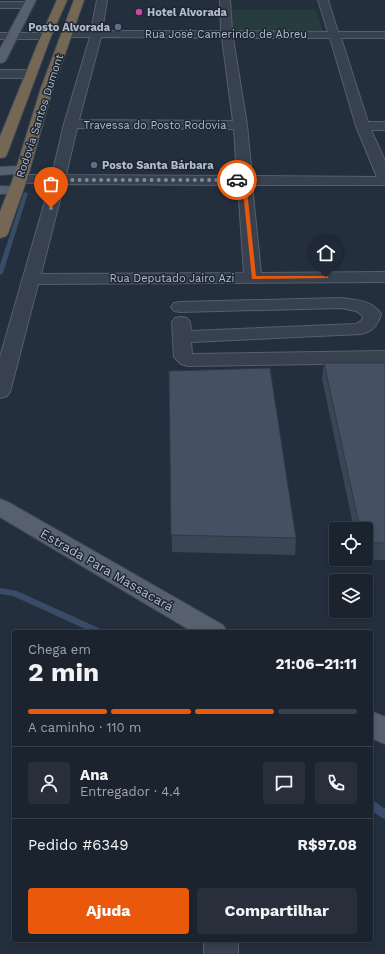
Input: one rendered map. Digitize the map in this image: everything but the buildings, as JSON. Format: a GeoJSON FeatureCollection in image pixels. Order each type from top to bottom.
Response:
{"type":"FeatureCollection","features":[{"type":"Feature","properties":{"kind":"highway","name":"Rodovia Santos Dumont"},"geometry":{"type":"LineString","coordinates":[[0,154],[46,36],[62,0]]}},
{"type":"Feature","properties":{"kind":"highway","name":"Rodovia Santos Dumont"},"geometry":{"type":"LineString","coordinates":[[0,233],[20,180],[47,88],[67,34],[91,1]]}},
{"type":"Feature","properties":{"kind":"main road"},"geometry":{"type":"LineString","coordinates":[[0,60],[30,3]]}},
{"type":"Feature","properties":{"kind":"main road"},"geometry":{"type":"LineString","coordinates":[[0,171],[20,180]]}},
{"type":"Feature","properties":{"kind":"main road"},"geometry":{"type":"LineString","coordinates":[[0,190],[20,180]]}},
{"type":"Feature","properties":{"kind":"main road","name":"Estrada Para Massacará"},"geometry":{"type":"LineString","coordinates":[[0,507],[211,630]]}},
{"type":"Feature","properties":{"kind":"main road"},"geometry":{"type":"LineString","coordinates":[[373,724],[385,732]]}},
{"type":"Feature","properties":{"kind":"street"},"geometry":{"type":"LineString","coordinates":[[225,0],[227,34],[240,125],[253,278]]}},
{"type":"Feature","properties":{"kind":"street"},"geometry":{"type":"LineString","coordinates":[[20,180],[385,179],[363,126],[323,0]]}},
{"type":"Feature","properties":{"kind":"street"},"geometry":{"type":"LineString","coordinates":[[0,392],[32,279],[71,124],[96,34],[91,1]]}},
{"type":"Feature","properties":{"kind":"street"},"geometry":{"type":"LineString","coordinates":[[0,5],[30,3]]}},
{"type":"Feature","properties":{"kind":"street","name":"Rua José Camerindo de Abreu"},"geometry":{"type":"LineString","coordinates":[[67,34],[385,35]]}},
{"type":"Feature","properties":{"kind":"street"},"geometry":{"type":"LineString","coordinates":[[0,36],[46,36]]}},
{"type":"Feature","properties":{"kind":"street"},"geometry":{"type":"LineString","coordinates":[[0,74],[31,74]]}},
{"type":"Feature","properties":{"kind":"street","name":"Travessa do Posto Rodovia"},"geometry":{"type":"LineString","coordinates":[[71,124],[240,125]]}},
{"type":"Feature","properties":{"kind":"street"},"geometry":{"type":"LineString","coordinates":[[363,126],[385,126]]}},
{"type":"Feature","properties":{"kind":"street","name":"Rua Deputado Jairo Azi"},"geometry":{"type":"LineString","coordinates":[[32,279],[385,277]]}},
{"type":"Feature","properties":{"kind":"street"},"geometry":{"type":"LineString","coordinates":[[178,279],[183,357],[188,360],[385,357]]}},
{"type":"Feature","properties":{"kind":"street"},"geometry":{"type":"LineString","coordinates":[[180,307],[341,303],[361,306],[372,314],[370,322],[366,327],[361,329],[182,337]]}},
{"type":"Feature","properties":{"kind":"street"},"geometry":{"type":"LineString","coordinates":[[221,942],[221,954]]}},
{"type":"Feature","properties":{"kind":"green space"},"geometry":{"type":"Polygon","coordinates":[[[230,10],[316,10],[323,32],[232,32],[230,10]]]}},
{"type":"Feature","properties":{"kind":"waterway"},"geometry":{"type":"LineString","coordinates":[[0,273],[26,193]]}},
{"type":"Feature","properties":{"kind":"waterway"},"geometry":{"type":"LineString","coordinates":[[0,591],[14,593],[96,630]]}},
{"type":"Feature","properties":{"kind":"waterway"},"geometry":{"type":"LineString","coordinates":[[373,806],[385,815]]}},
{"type":"Feature","properties":{"kind":"way so far"},"geometry":{"type":"LineString","coordinates":[[51,208],[58,180],[237,180]]}},
{"type":"Feature","properties":{"kind":"place","name":"Hotel Alvorada"},"geometry":{"type":"Point","coordinates":[139,12]}},
{"type":"Feature","properties":{"kind":"place","name":"Posto Alvorada"},"geometry":{"type":"Point","coordinates":[118,27]}},
{"type":"Feature","properties":{"kind":"place","name":"Posto Santa Bárbara"},"geometry":{"type":"Point","coordinates":[94,165]}},
{"type":"Feature","properties":{"kind":"route"},"geometry":{"type":"LineString","coordinates":[[237,180],[244,180],[253,278],[326,277]]}}]}
